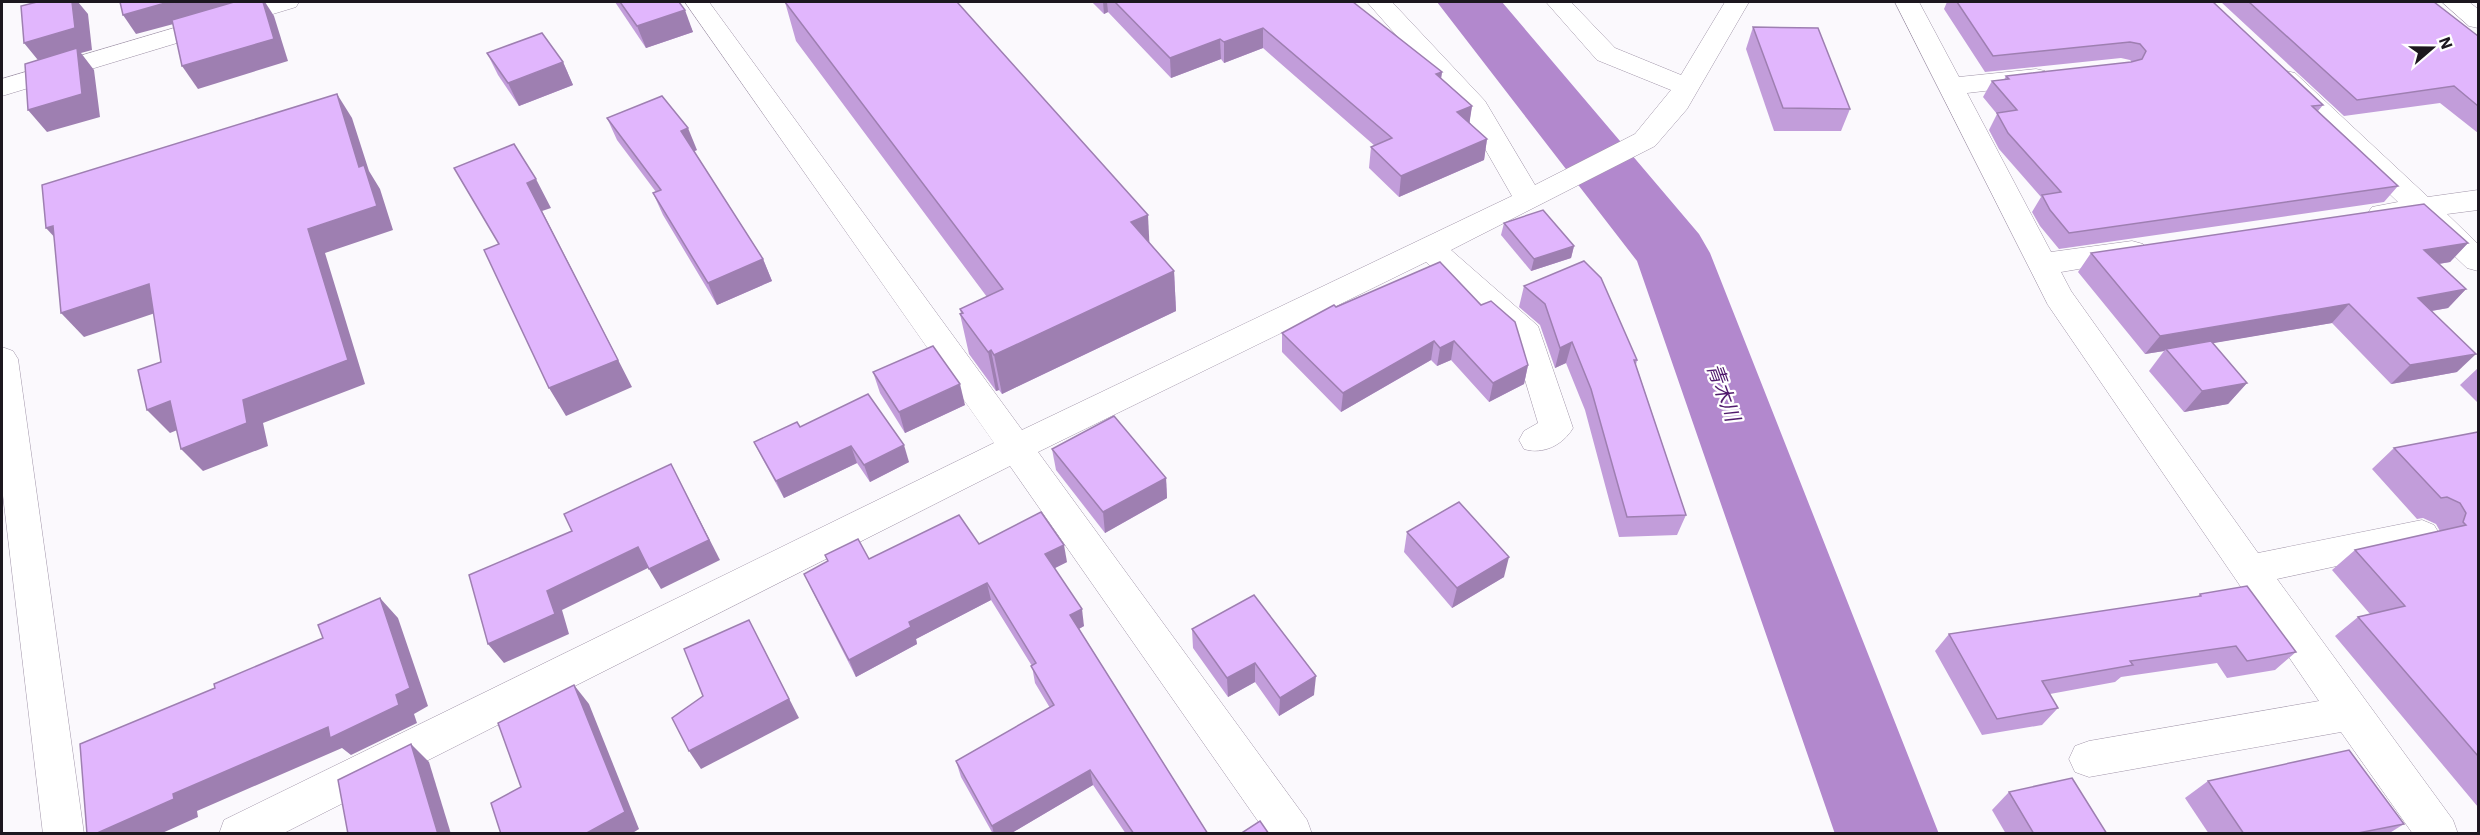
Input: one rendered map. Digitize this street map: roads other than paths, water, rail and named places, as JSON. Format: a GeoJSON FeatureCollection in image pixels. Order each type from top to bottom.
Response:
{"type":"FeatureCollection","features":[{"type":"Feature","properties":{"kind":"street"},"geometry":{"type":"LineString","coordinates":[[2,88],[287,2]]}},
{"type":"Feature","properties":{"kind":"street"},"geometry":{"type":"LineString","coordinates":[[697,2],[1292,834]]}},
{"type":"Feature","properties":{"kind":"street"},"geometry":{"type":"LineString","coordinates":[[1379,2],[1475,107],[1540,195]]}},
{"type":"Feature","properties":{"kind":"street"},"geometry":{"type":"LineString","coordinates":[[1558,2],[1606,54],[1687,87]]}},
{"type":"Feature","properties":{"kind":"street"},"geometry":{"type":"LineString","coordinates":[[239,834],[1014,448],[1540,195],[1645,140],[1677,103],[1737,2]]}},
{"type":"Feature","properties":{"kind":"street"},"geometry":{"type":"LineString","coordinates":[[1907,2],[2059,297],[2249,570],[2438,834]]}},
{"type":"Feature","properties":{"kind":"street"},"geometry":{"type":"LineString","coordinates":[[2454,2],[2478,21]]}},
{"type":"Feature","properties":{"kind":"street"},"geometry":{"type":"LineString","coordinates":[[2271,65],[2478,261]]}},
{"type":"Feature","properties":{"kind":"street"},"geometry":{"type":"LineString","coordinates":[[1950,86],[2064,74]]}},
{"type":"Feature","properties":{"kind":"street"},"geometry":{"type":"LineString","coordinates":[[2354,218],[2478,200]]}},
{"type":"Feature","properties":{"kind":"street"},"geometry":{"type":"LineString","coordinates":[[2042,264],[2157,247]]}},
{"type":"Feature","properties":{"kind":"street"},"geometry":{"type":"LineString","coordinates":[[1429,248],[1527,334],[1556,428],[1536,440]]}},
{"type":"Feature","properties":{"kind":"street"},"geometry":{"type":"LineString","coordinates":[[2,359],[64,834]]}},
{"type":"Feature","properties":{"kind":"street"},"geometry":{"type":"LineString","coordinates":[[2249,570],[2422,535]]}},
{"type":"Feature","properties":{"kind":"street"},"geometry":{"type":"LineString","coordinates":[[2089,759],[2350,713]]}},
{"type":"Feature","properties":{"kind":"waterway","name":"青木川"},"geometry":{"type":"LineString","coordinates":[[1469,2],[1672,253],[1887,834]]}}]}
